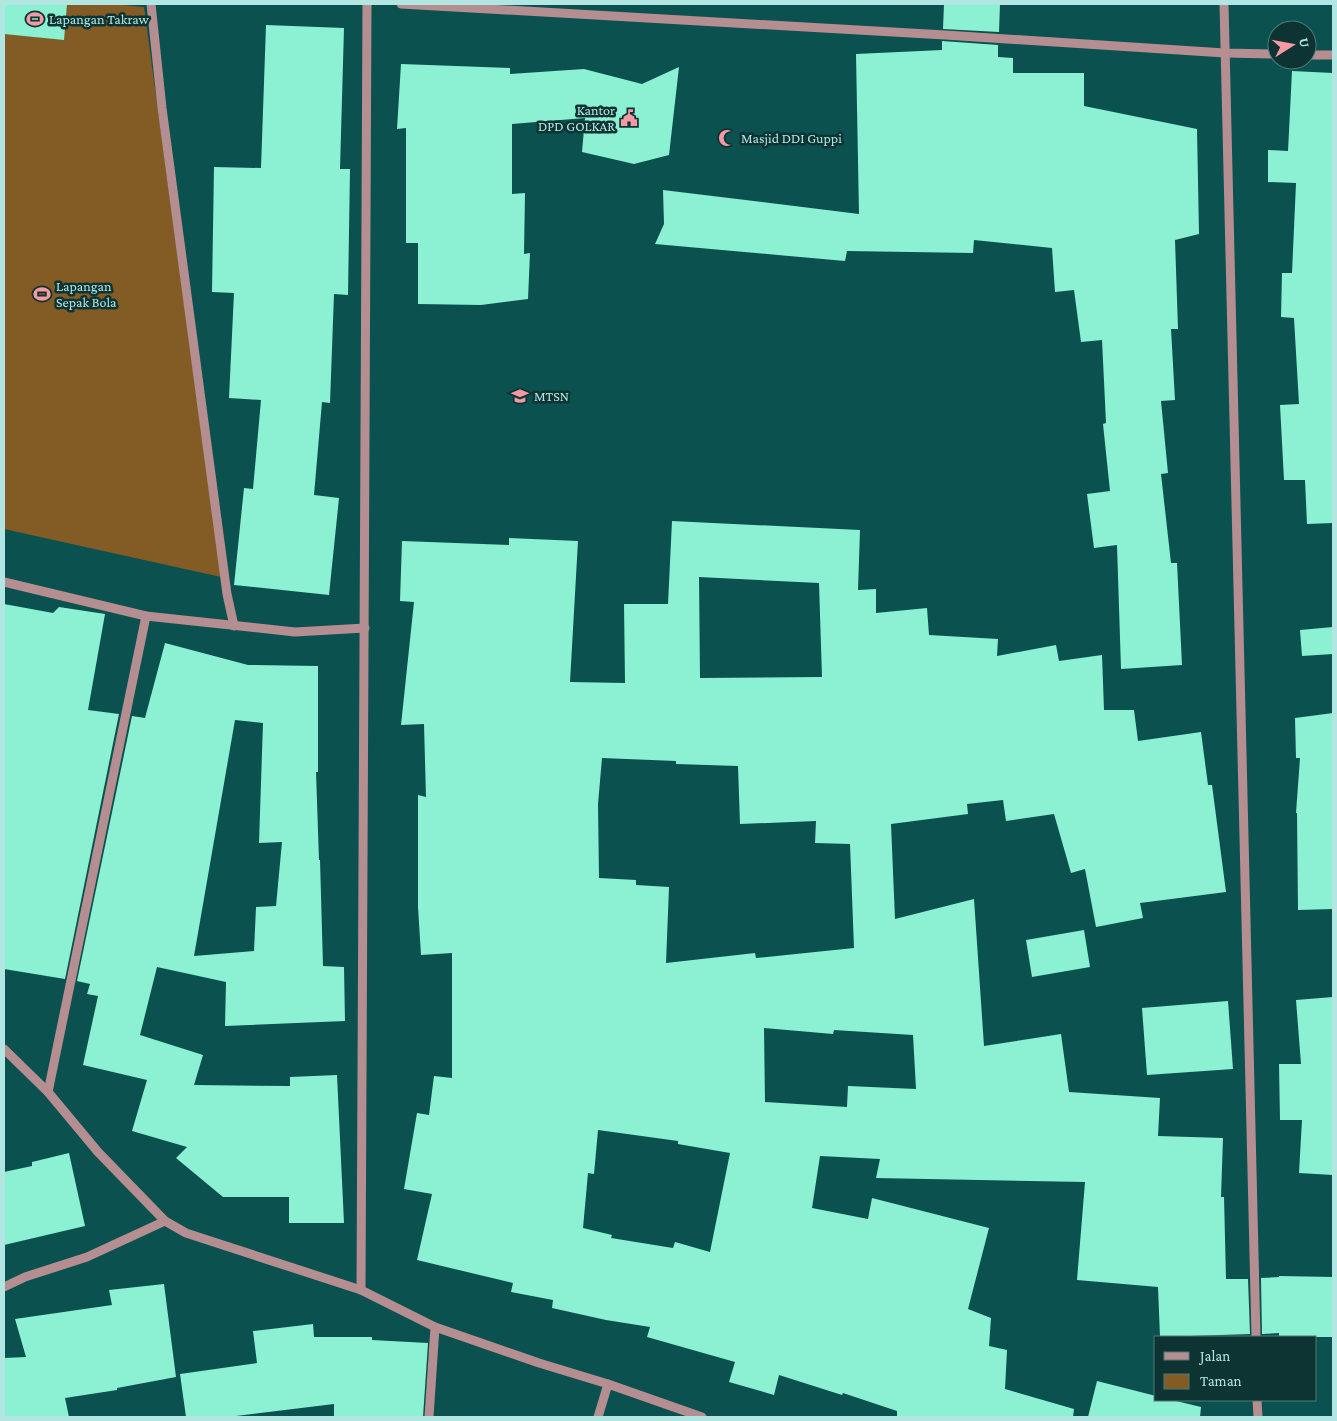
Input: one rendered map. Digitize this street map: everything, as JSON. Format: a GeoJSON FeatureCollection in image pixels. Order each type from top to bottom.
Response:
{"type":"FeatureCollection","features":[{"type":"Feature","properties":{"kind":"street"},"geometry":{"type":"LineString","coordinates":[[151,4],[162,108],[227,594],[234,626]]}},
{"type":"Feature","properties":{"kind":"street"},"geometry":{"type":"LineString","coordinates":[[361,1290],[367,4]]}},
{"type":"Feature","properties":{"kind":"street"},"geometry":{"type":"LineString","coordinates":[[401,4],[935,34],[1225,53],[1267,54]]}},
{"type":"Feature","properties":{"kind":"street"},"geometry":{"type":"LineString","coordinates":[[1224,4],[1256,1336]]}},
{"type":"Feature","properties":{"kind":"street"},"geometry":{"type":"LineString","coordinates":[[1317,55],[1333,55]]}},
{"type":"Feature","properties":{"kind":"street"},"geometry":{"type":"LineString","coordinates":[[4,582],[146,616],[295,632],[365,628]]}},
{"type":"Feature","properties":{"kind":"street"},"geometry":{"type":"LineString","coordinates":[[48,1092],[146,616]]}},
{"type":"Feature","properties":{"kind":"street"},"geometry":{"type":"LineString","coordinates":[[4,1048],[48,1092],[98,1152],[165,1221],[186,1233],[361,1290],[434,1327],[702,1417]]}},
{"type":"Feature","properties":{"kind":"street"},"geometry":{"type":"LineString","coordinates":[[4,1287],[25,1277],[87,1257],[165,1221]]}},
{"type":"Feature","properties":{"kind":"street"},"geometry":{"type":"LineString","coordinates":[[429,1417],[434,1327]]}},
{"type":"Feature","properties":{"kind":"street"},"geometry":{"type":"LineString","coordinates":[[598,1417],[608,1384]]}},
{"type":"Feature","properties":{"kind":"street"},"geometry":{"type":"LineString","coordinates":[[1257,1401],[1258,1417]]}},
{"type":"Feature","properties":{"kind":"green space"},"geometry":{"type":"Polygon","coordinates":[[[4,4],[112,4],[144,7],[221,577],[4,529],[4,4]]]}},
{"type":"Feature","properties":{"kind":"building","name":"Lapangan Takraw"},"geometry":{"type":"Polygon","coordinates":[[[4,4],[67,4],[64,40],[4,34],[4,4]]]}},
{"type":"Feature","properties":{"kind":"building"},"geometry":{"type":"Polygon","coordinates":[[[944,4],[1000,4],[999,32],[943,29],[944,4]]]}},
{"type":"Feature","properties":{"kind":"building"},"geometry":{"type":"Polygon","coordinates":[[[266,25],[344,28],[340,169],[350,169],[348,295],[334,294],[330,403],[322,402],[314,495],[339,498],[329,595],[234,585],[244,488],[253,489],[261,400],[229,398],[234,293],[212,292],[214,167],[261,168],[266,25]]]}},
{"type":"Feature","properties":{"kind":"building"},"geometry":{"type":"Polygon","coordinates":[[[942,41],[998,45],[998,57],[1013,58],[1013,73],[1084,73],[1084,106],[1197,129],[1199,234],[1175,240],[1178,329],[1171,329],[1175,400],[1161,401],[1168,473],[1161,474],[1171,563],[1177,563],[1182,665],[1121,669],[1117,545],[1094,548],[1087,494],[1110,491],[1103,424],[1106,423],[1102,340],[1081,342],[1074,290],[1055,292],[1052,248],[974,240],[973,253],[847,251],[845,261],[655,244],[664,224],[663,190],[859,214],[856,54],[942,50],[942,41]]]}},
{"type":"Feature","properties":{"kind":"building"},"geometry":{"type":"Polygon","coordinates":[[[401,64],[510,68],[510,74],[584,69],[642,84],[679,67],[669,155],[634,164],[582,152],[585,118],[512,124],[512,194],[525,193],[524,254],[530,253],[528,299],[481,305],[418,304],[418,243],[406,243],[406,128],[397,129],[401,64]]]}},
{"type":"Feature","properties":{"kind":"building"},"geometry":{"type":"Polygon","coordinates":[[[1292,71],[1333,73],[1333,523],[1307,524],[1305,480],[1284,480],[1280,405],[1299,404],[1294,318],[1281,317],[1282,273],[1292,273],[1296,183],[1268,182],[1268,150],[1288,151],[1292,71]]]}},
{"type":"Feature","properties":{"kind":"building"},"geometry":{"type":"Polygon","coordinates":[[[672,521],[860,530],[858,590],[876,589],[876,613],[927,608],[929,635],[998,639],[997,656],[1056,645],[1059,661],[1102,655],[1104,710],[1134,710],[1138,741],[1201,732],[1208,785],[1212,785],[1226,892],[1140,903],[1143,918],[1096,927],[1085,869],[1071,873],[1054,814],[1006,821],[1003,800],[967,804],[968,814],[891,824],[895,919],[974,899],[984,1046],[1061,1034],[1069,1092],[1160,1098],[1158,1136],[1223,1138],[1221,1197],[1224,1197],[1226,1279],[1248,1279],[1250,1334],[1160,1336],[1158,1287],[1077,1280],[1085,1182],[876,1178],[880,1159],[820,1156],[812,1208],[868,1219],[872,1198],[989,1228],[968,1309],[991,1318],[989,1346],[1007,1350],[1005,1389],[1074,1409],[1073,1417],[897,1417],[897,1411],[779,1375],[774,1395],[729,1382],[735,1362],[647,1337],[650,1327],[606,1320],[552,1308],[553,1300],[511,1292],[513,1283],[417,1260],[432,1194],[404,1189],[417,1113],[429,1115],[434,1076],[452,1078],[452,953],[421,955],[418,907],[418,795],[426,797],[424,724],[401,725],[414,602],[400,601],[402,541],[509,545],[509,538],[578,541],[570,682],[625,683],[624,604],[668,604],[672,521]],[[699,577],[700,678],[822,677],[819,583],[699,577]],[[602,758],[598,804],[599,878],[636,880],[636,885],[669,887],[666,963],[755,953],[756,958],[854,948],[850,844],[815,843],[816,821],[740,824],[738,766],[676,764],[676,761],[602,758]],[[764,1028],[765,1102],[847,1107],[848,1086],[916,1089],[913,1035],[834,1030],[833,1034],[764,1028]],[[598,1130],[594,1174],[588,1173],[583,1228],[612,1235],[611,1238],[673,1248],[675,1242],[710,1252],[730,1153],[678,1144],[678,1141],[598,1130]]]}},
{"type":"Feature","properties":{"kind":"building"},"geometry":{"type":"Polygon","coordinates":[[[4,604],[53,613],[59,607],[105,614],[88,710],[119,714],[65,979],[4,969],[4,604]]]}},
{"type":"Feature","properties":{"kind":"building"},"geometry":{"type":"Polygon","coordinates":[[[1333,627],[1333,654],[1302,656],[1300,630],[1333,627]]]}},
{"type":"Feature","properties":{"kind":"building"},"geometry":{"type":"Polygon","coordinates":[[[165,643],[248,665],[318,666],[318,772],[316,772],[323,966],[344,967],[345,1021],[225,1026],[226,982],[157,967],[140,1035],[203,1055],[194,1085],[290,1086],[290,1077],[337,1075],[344,1223],[289,1223],[289,1197],[223,1197],[176,1158],[187,1147],[132,1131],[147,1080],[83,1065],[98,996],[87,994],[90,984],[77,981],[132,716],[145,718],[165,643]],[[235,720],[194,956],[254,951],[256,907],[276,906],[282,842],[259,843],[263,723],[235,720]]]}},
{"type":"Feature","properties":{"kind":"building"},"geometry":{"type":"Polygon","coordinates":[[[1333,713],[1333,909],[1298,910],[1296,813],[1300,758],[1296,758],[1295,718],[1333,713]]]}},
{"type":"Feature","properties":{"kind":"building"},"geometry":{"type":"Polygon","coordinates":[[[1084,930],[1090,967],[1032,977],[1026,940],[1084,930]]]}},
{"type":"Feature","properties":{"kind":"building"},"geometry":{"type":"Polygon","coordinates":[[[1333,997],[1333,1175],[1299,1173],[1302,1120],[1280,1120],[1279,1064],[1301,1064],[1296,1000],[1333,997]]]}},
{"type":"Feature","properties":{"kind":"building"},"geometry":{"type":"Polygon","coordinates":[[[1228,1001],[1233,1069],[1147,1075],[1142,1008],[1228,1001]]]}},
{"type":"Feature","properties":{"kind":"building"},"geometry":{"type":"Polygon","coordinates":[[[69,1153],[85,1226],[4,1245],[4,1172],[32,1166],[32,1162],[69,1153]]]}},
{"type":"Feature","properties":{"kind":"building"},"geometry":{"type":"Polygon","coordinates":[[[1333,1277],[1333,1337],[1279,1336],[1279,1333],[1262,1334],[1261,1278],[1333,1277]]]}},
{"type":"Feature","properties":{"kind":"building"},"geometry":{"type":"Polygon","coordinates":[[[164,1284],[176,1377],[117,1388],[117,1390],[65,1398],[69,1417],[4,1417],[4,1358],[26,1357],[15,1319],[112,1305],[109,1290],[164,1284]]]}},
{"type":"Feature","properties":{"kind":"building"},"geometry":{"type":"Polygon","coordinates":[[[313,1324],[314,1337],[372,1337],[372,1340],[428,1343],[423,1417],[334,1417],[334,1404],[228,1417],[186,1417],[180,1374],[257,1363],[253,1331],[313,1324]]]}},
{"type":"Feature","properties":{"kind":"building"},"geometry":{"type":"Polygon","coordinates":[[[1097,1381],[1154,1395],[1154,1401],[1176,1401],[1201,1407],[1200,1417],[1088,1417],[1097,1381]]]}},
{"type":"Feature","properties":{"kind":"place","name":"Lapangan Takraw"},"geometry":{"type":"Point","coordinates":[35,19]}},
{"type":"Feature","properties":{"kind":"place","name":"Kantor DPD GOLKAR"},"geometry":{"type":"Point","coordinates":[629,118]}},
{"type":"Feature","properties":{"kind":"place","name":"Masjid DDI Guppi"},"geometry":{"type":"Point","coordinates":[727,138]}},
{"type":"Feature","properties":{"kind":"place","name":"Lapangan Sepak Bola"},"geometry":{"type":"Point","coordinates":[42,294]}},
{"type":"Feature","properties":{"kind":"place","name":"MTSN"},"geometry":{"type":"Point","coordinates":[520,396]}}]}
